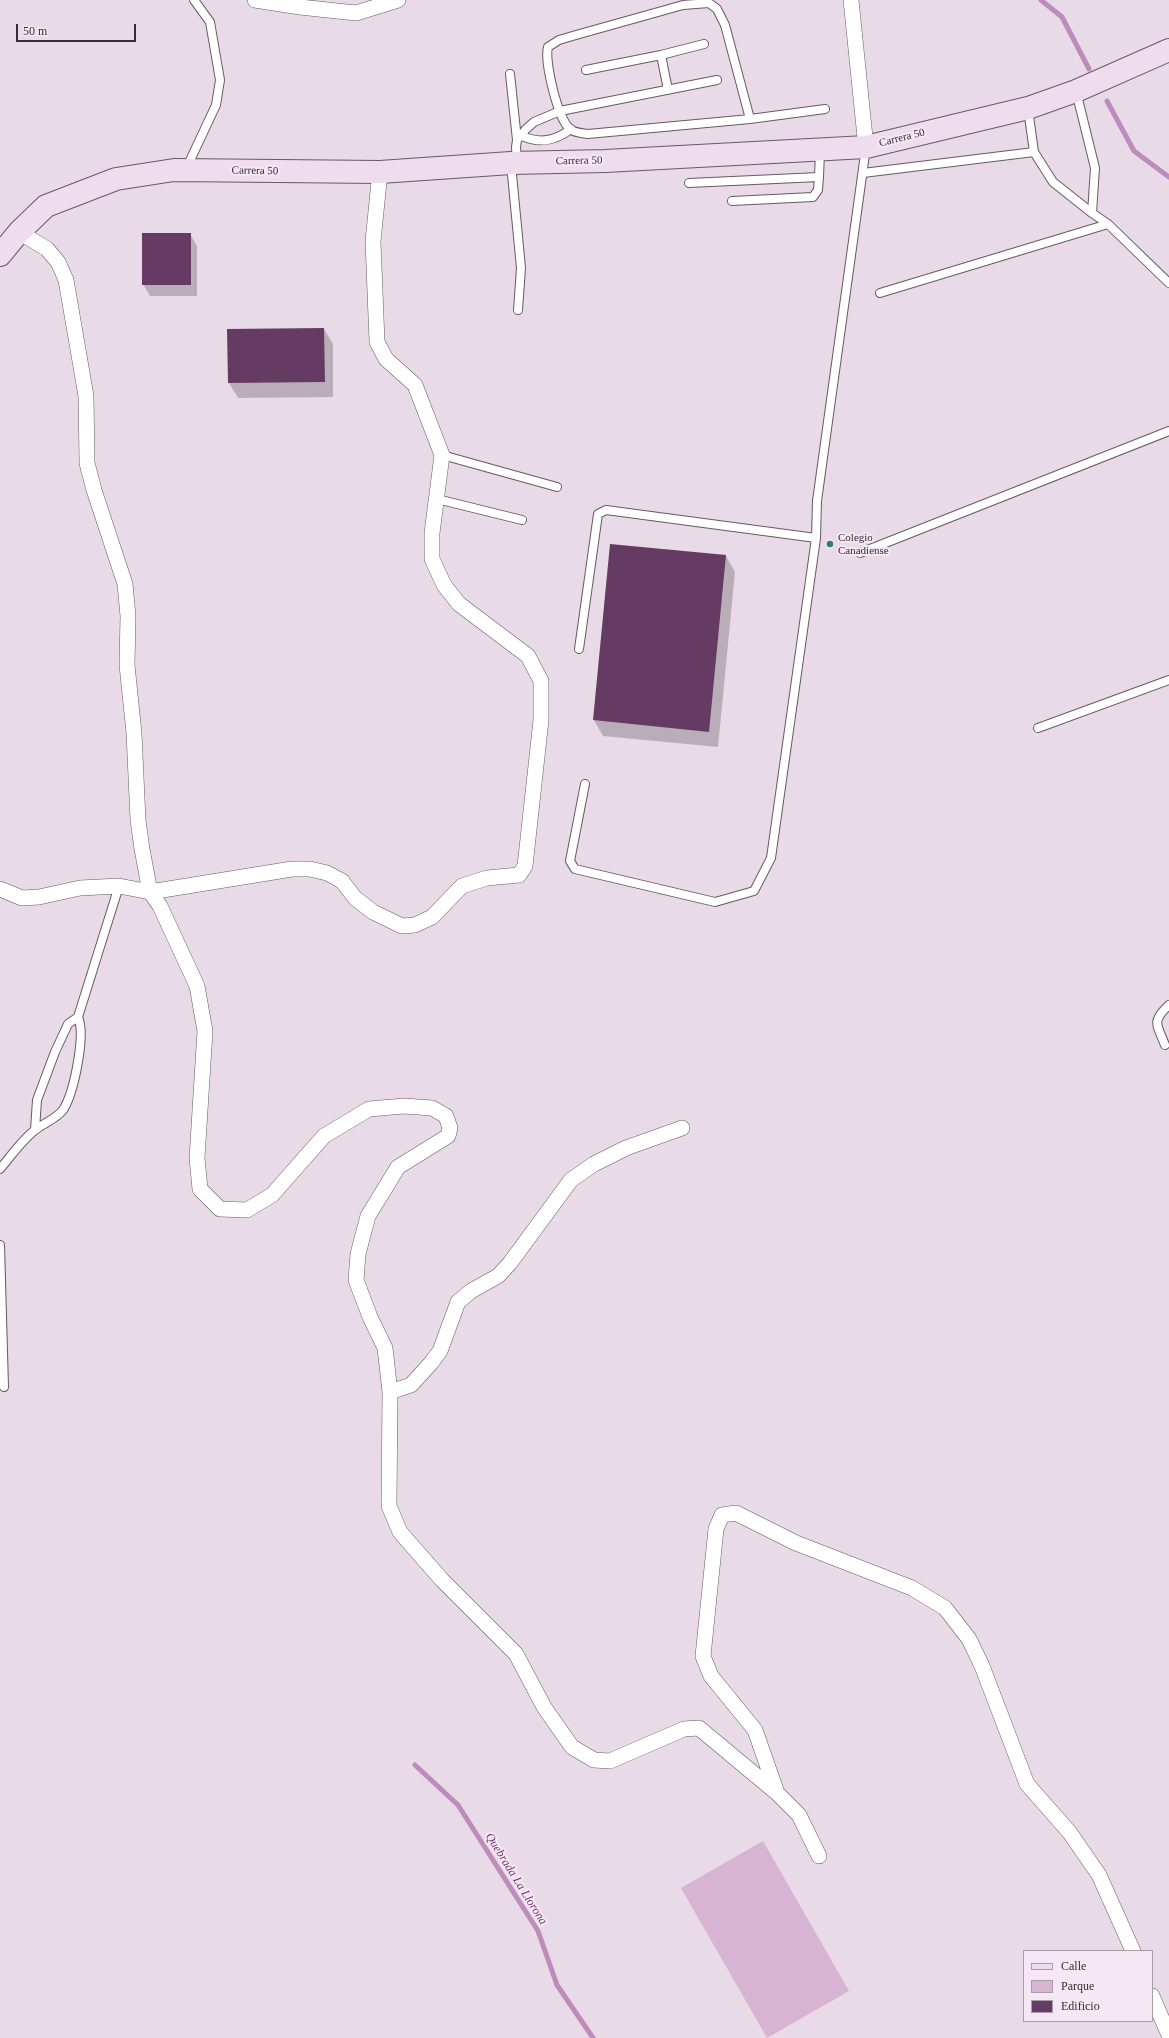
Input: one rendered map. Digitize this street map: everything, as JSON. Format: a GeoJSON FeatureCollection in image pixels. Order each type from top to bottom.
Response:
{"type":"FeatureCollection","features":[{"type":"Feature","properties":{"kind":"main road","name":"Carrera 50"},"geometry":{"type":"LineString","coordinates":[[0,255],[19,232],[46,206],[116,179],[174,170],[380,172],[514,163],[605,161],[820,150],[866,146],[1028,108],[1076,91],[1169,50]]}},
{"type":"Feature","properties":{"kind":"street"},"geometry":{"type":"LineString","coordinates":[[255,0],[300,8],[356,13],[398,0]]}},
{"type":"Feature","properties":{"kind":"street"},"geometry":{"type":"LineString","coordinates":[[851,0],[866,146]]}},
{"type":"Feature","properties":{"kind":"street"},"geometry":{"type":"LineString","coordinates":[[0,889],[22,898],[39,897],[80,888],[119,886],[150,892],[292,869],[310,869],[327,873],[342,881],[361,902],[374,912],[402,926],[415,925],[432,917],[462,886],[487,878],[519,875],[524,866],[541,720],[541,681],[528,656],[459,604],[444,585],[432,559],[432,533],[442,454],[415,385],[386,359],[377,342],[374,241],[380,172]]}},
{"type":"Feature","properties":{"kind":"street"},"geometry":{"type":"LineString","coordinates":[[19,232],[47,249],[58,262],[66,280],[86,396],[87,463],[94,490],[125,584],[128,616],[127,665],[134,733],[138,820],[150,892],[160,906],[197,986],[205,1031],[197,1158],[200,1189],[220,1209],[247,1210],[272,1195],[324,1136],[370,1109],[404,1106],[432,1108],[446,1116],[450,1128],[448,1136],[398,1166],[368,1216],[358,1254],[356,1280],[370,1317],[385,1348],[390,1392],[389,1506],[400,1532],[442,1580],[516,1654],[544,1707],[572,1747],[594,1760],[610,1761],[684,1729],[699,1728],[777,1793],[799,1815],[819,1856]]}},
{"type":"Feature","properties":{"kind":"street"},"geometry":{"type":"LineString","coordinates":[[390,1392],[411,1385],[431,1363],[440,1352],[458,1302],[471,1291],[498,1276],[510,1263],[571,1180],[594,1164],[626,1148],[682,1128]]}},
{"type":"Feature","properties":{"kind":"street"},"geometry":{"type":"LineString","coordinates":[[777,1793],[755,1730],[711,1676],[703,1656],[716,1529],[722,1515],[736,1513],[796,1543],[912,1588],[945,1608],[969,1639],[982,1666],[1027,1784],[1070,1833],[1099,1875],[1132,1950]]}},
{"type":"Feature","properties":{"kind":"street"},"geometry":{"type":"LineString","coordinates":[[1153,1998],[1169,2035]]}},
{"type":"Feature","properties":{"kind":"lane"},"geometry":{"type":"LineString","coordinates":[[185,170],[216,105],[220,80],[210,22],[194,0]]}},
{"type":"Feature","properties":{"kind":"lane"},"geometry":{"type":"LineString","coordinates":[[750,119],[722,20],[717,9],[709,3],[698,2],[683,5],[559,40],[548,47],[547,63],[565,124],[571,129],[588,134],[750,119],[825,109]]}},
{"type":"Feature","properties":{"kind":"lane"},"geometry":{"type":"LineString","coordinates":[[586,70],[661,55],[704,44]]}},
{"type":"Feature","properties":{"kind":"lane"},"geometry":{"type":"LineString","coordinates":[[661,55],[668,90]]}},
{"type":"Feature","properties":{"kind":"lane"},"geometry":{"type":"LineString","coordinates":[[510,74],[520,138]]}},
{"type":"Feature","properties":{"kind":"lane"},"geometry":{"type":"LineString","coordinates":[[518,310],[521,268],[514,163],[516,147],[520,138],[534,122],[560,111],[717,80]]}},
{"type":"Feature","properties":{"kind":"lane"},"geometry":{"type":"LineString","coordinates":[[1076,91],[1095,168],[1092,213]]}},
{"type":"Feature","properties":{"kind":"lane"},"geometry":{"type":"LineString","coordinates":[[1028,108],[1034,152],[1053,182],[1108,224],[1169,283]]}},
{"type":"Feature","properties":{"kind":"lane"},"geometry":{"type":"LineString","coordinates":[[520,138],[538,141],[548,140],[560,137],[571,129]]}},
{"type":"Feature","properties":{"kind":"lane"},"geometry":{"type":"LineString","coordinates":[[585,784],[570,861],[575,869],[715,902],[754,890],[771,858],[816,538],[817,502],[866,146]]}},
{"type":"Feature","properties":{"kind":"lane"},"geometry":{"type":"LineString","coordinates":[[732,201],[813,197],[818,190],[820,150]]}},
{"type":"Feature","properties":{"kind":"lane"},"geometry":{"type":"LineString","coordinates":[[863,173],[1034,152]]}},
{"type":"Feature","properties":{"kind":"lane"},"geometry":{"type":"LineString","coordinates":[[689,183],[819,177]]}},
{"type":"Feature","properties":{"kind":"lane"},"geometry":{"type":"LineString","coordinates":[[880,293],[1108,224]]}},
{"type":"Feature","properties":{"kind":"lane"},"geometry":{"type":"LineString","coordinates":[[860,553],[1169,431]]}},
{"type":"Feature","properties":{"kind":"lane"},"geometry":{"type":"LineString","coordinates":[[442,454],[557,487]]}},
{"type":"Feature","properties":{"kind":"lane"},"geometry":{"type":"LineString","coordinates":[[437,499],[522,520]]}},
{"type":"Feature","properties":{"kind":"lane"},"geometry":{"type":"LineString","coordinates":[[579,649],[598,514],[606,510],[816,538]]}},
{"type":"Feature","properties":{"kind":"lane"},"geometry":{"type":"LineString","coordinates":[[1038,728],[1169,680]]}},
{"type":"Feature","properties":{"kind":"lane"},"geometry":{"type":"LineString","coordinates":[[35,1130],[37,1100],[55,1052],[68,1024],[78,1017],[119,886]]}},
{"type":"Feature","properties":{"kind":"lane"},"geometry":{"type":"LineString","coordinates":[[1165,1045],[1156,1023],[1158,1016],[1169,1005]]}},
{"type":"Feature","properties":{"kind":"lane"},"geometry":{"type":"LineString","coordinates":[[0,1169],[35,1130],[62,1110],[70,1094],[81,1032],[81,1025],[78,1017]]}},
{"type":"Feature","properties":{"kind":"lane"},"geometry":{"type":"LineString","coordinates":[[0,1245],[4,1387]]}},
{"type":"Feature","properties":{"kind":"green space"},"geometry":{"type":"Polygon","coordinates":[[[763,1841],[849,1991],[767,2038],[681,1888],[763,1841]]]}},
{"type":"Feature","properties":{"kind":"building"},"geometry":{"type":"Polygon","coordinates":[[[142,233],[191,233],[191,285],[142,285],[142,233]]]}},
{"type":"Feature","properties":{"kind":"building"},"geometry":{"type":"Polygon","coordinates":[[[324,328],[325,382],[228,383],[227,329],[324,328]]]}},
{"type":"Feature","properties":{"kind":"building"},"geometry":{"type":"Polygon","coordinates":[[[610,544],[726,555],[709,732],[593,720],[610,544]]]}},
{"type":"Feature","properties":{"kind":"waterway"},"geometry":{"type":"LineString","coordinates":[[1041,0],[1062,17],[1089,69]]}},
{"type":"Feature","properties":{"kind":"waterway"},"geometry":{"type":"LineString","coordinates":[[1107,101],[1134,151],[1169,177]]}},
{"type":"Feature","properties":{"kind":"waterway","name":"Quebrada La Llorona"},"geometry":{"type":"LineString","coordinates":[[415,1765],[458,1805],[538,1931],[557,1985],[593,2038]]}},
{"type":"Feature","properties":{"kind":"place","name":"Colegio Canadiense"},"geometry":{"type":"Point","coordinates":[830,544]}}]}
